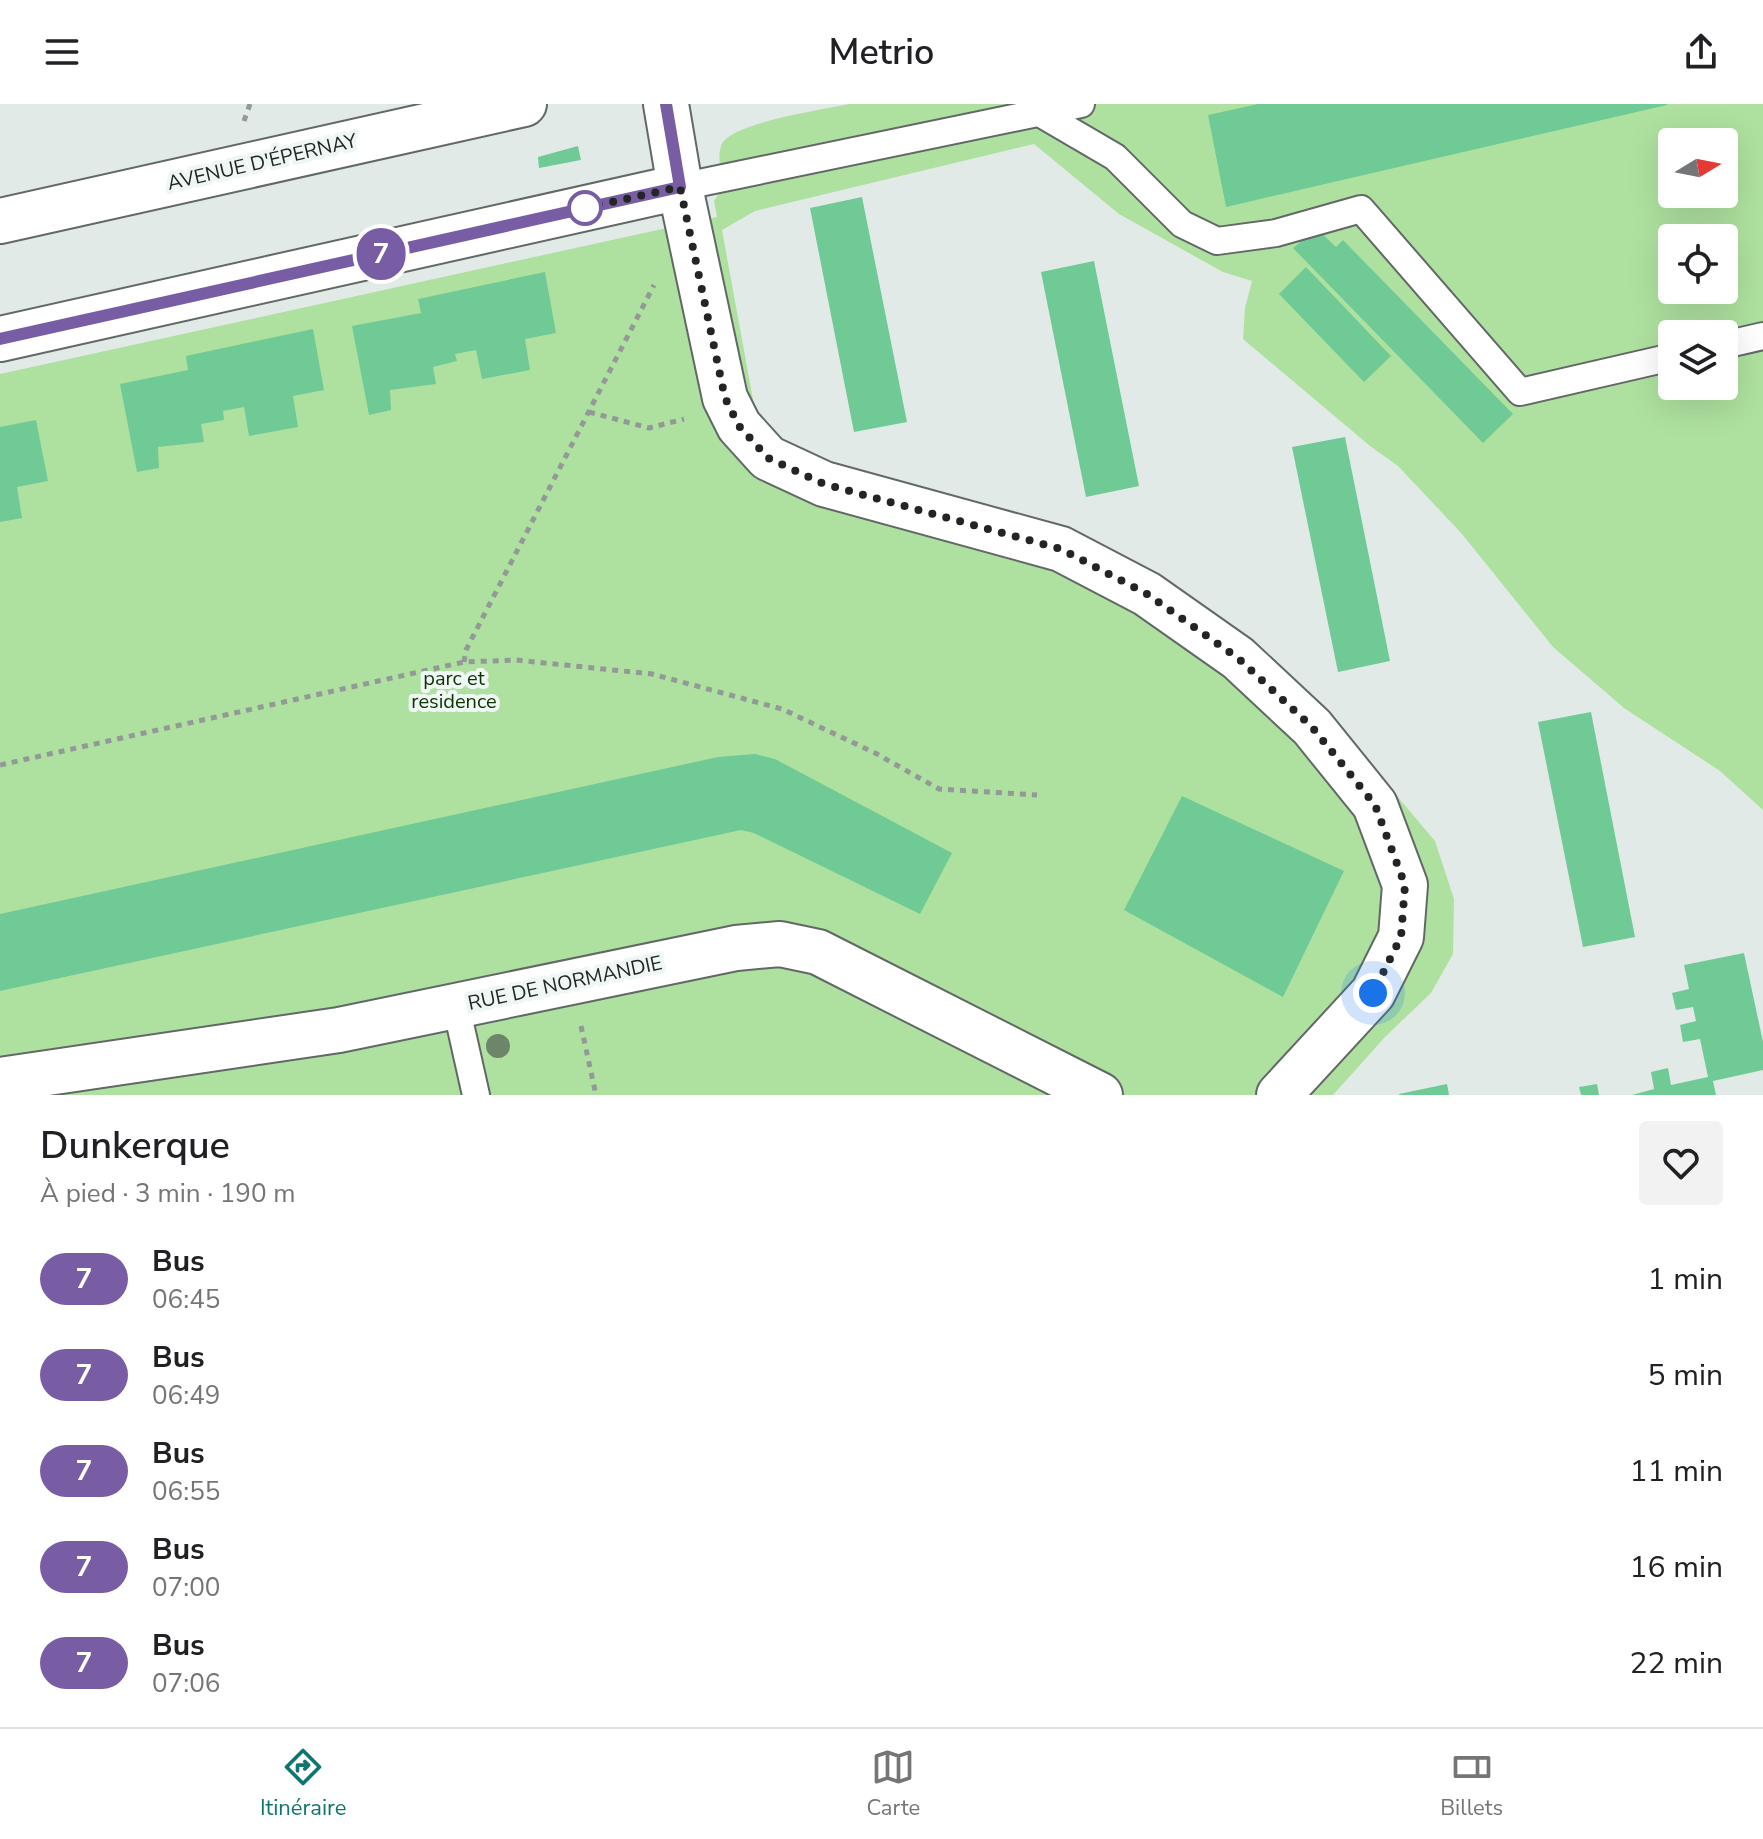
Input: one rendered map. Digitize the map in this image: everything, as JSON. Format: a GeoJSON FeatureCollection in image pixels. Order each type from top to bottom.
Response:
{"type":"FeatureCollection","features":[{"type":"Feature","properties":{"kind":"street","name":"AVENUE D'ÉPERNAY"},"geometry":{"type":"LineString","coordinates":[[0,221],[524,104]]}},
{"type":"Feature","properties":{"kind":"street"},"geometry":{"type":"LineString","coordinates":[[666,104],[680,187],[725,398],[739,426],[768,458],[824,484],[1061,549],[1147,594],[1238,658],[1312,727],[1375,805],[1405,885],[1401,937],[1373,993],[1279,1095]]}},
{"type":"Feature","properties":{"kind":"street"},"geometry":{"type":"LineString","coordinates":[[0,339],[680,187]]}},
{"type":"Feature","properties":{"kind":"street","name":"RUE DE NORMANDIE"},"geometry":{"type":"LineString","coordinates":[[0,1080],[339,1030],[736,948],[780,944],[818,952],[1100,1095]]}},
{"type":"Feature","properties":{"kind":"lane"},"geometry":{"type":"LineString","coordinates":[[680,187],[1081,104]]}},
{"type":"Feature","properties":{"kind":"lane"},"geometry":{"type":"LineString","coordinates":[[1038,112],[1115,157],[1182,224],[1217,241],[1276,233],[1361,209],[1520,392],[1658,360]]}},
{"type":"Feature","properties":{"kind":"lane"},"geometry":{"type":"LineString","coordinates":[[1738,342],[1763,336]]}},
{"type":"Feature","properties":{"kind":"lane"},"geometry":{"type":"LineString","coordinates":[[456,1006],[476,1095]]}},
{"type":"Feature","properties":{"kind":"path"},"geometry":{"type":"LineString","coordinates":[[464,662],[466,650],[661,273]]}},
{"type":"Feature","properties":{"kind":"path"},"geometry":{"type":"LineString","coordinates":[[589,412],[649,428],[700,415],[725,398]]}},
{"type":"Feature","properties":{"kind":"path"},"geometry":{"type":"LineString","coordinates":[[0,765],[464,662],[516,660],[652,674],[782,709],[875,753],[939,789],[1037,795]]}},
{"type":"Feature","properties":{"kind":"path"},"geometry":{"type":"LineString","coordinates":[[571,982],[596,1095]]}},
{"type":"Feature","properties":{"kind":"green space","name":"parc et residence"},"geometry":{"type":"Polygon","coordinates":[[[850,104],[1763,104],[1763,810],[1720,771],[1624,708],[1553,647],[1462,534],[1398,466],[1243,339],[1245,308],[1252,281],[1223,272],[1119,214],[1034,144],[755,211],[722,230],[756,416],[779,442],[813,465],[1061,533],[1336,724],[1435,841],[1454,899],[1453,954],[1431,993],[1385,1037],[1333,1095],[0,1095],[0,374],[717,217],[714,201],[721,188],[721,146],[727,138],[740,130],[800,113],[850,104]]]}},
{"type":"Feature","properties":{"kind":"building"},"geometry":{"type":"Polygon","coordinates":[[[1258,104],[1667,105],[1226,207],[1208,115],[1258,104]]]}},
{"type":"Feature","properties":{"kind":"building"},"geometry":{"type":"Polygon","coordinates":[[[578,146],[581,160],[539,168],[538,157],[578,146]]]}},
{"type":"Feature","properties":{"kind":"building"},"geometry":{"type":"Polygon","coordinates":[[[862,197],[907,422],[854,432],[810,208],[862,197]]]}},
{"type":"Feature","properties":{"kind":"building"},"geometry":{"type":"Polygon","coordinates":[[[1317,229],[1336,247],[1343,240],[1513,414],[1483,443],[1293,248],[1317,229]]]}},
{"type":"Feature","properties":{"kind":"building"},"geometry":{"type":"Polygon","coordinates":[[[1094,261],[1139,486],[1086,497],[1041,272],[1094,261]]]}},
{"type":"Feature","properties":{"kind":"building"},"geometry":{"type":"Polygon","coordinates":[[[1306,267],[1391,356],[1364,382],[1279,294],[1306,267]]]}},
{"type":"Feature","properties":{"kind":"building"},"geometry":{"type":"Polygon","coordinates":[[[545,272],[556,333],[525,339],[530,370],[482,379],[476,350],[455,354],[457,361],[433,367],[436,384],[390,390],[391,410],[369,415],[352,326],[421,313],[418,299],[545,272]]]}},
{"type":"Feature","properties":{"kind":"building"},"geometry":{"type":"Polygon","coordinates":[[[313,329],[324,390],[293,396],[298,427],[249,436],[244,407],[223,411],[224,420],[201,424],[204,442],[158,447],[159,468],[137,472],[120,384],[188,370],[186,356],[313,329]]]}},
{"type":"Feature","properties":{"kind":"building"},"geometry":{"type":"Polygon","coordinates":[[[36,420],[48,481],[17,487],[22,518],[0,522],[0,427],[36,420]]]}},
{"type":"Feature","properties":{"kind":"building"},"geometry":{"type":"Polygon","coordinates":[[[1345,437],[1390,661],[1338,672],[1292,447],[1345,437]]]}},
{"type":"Feature","properties":{"kind":"building"},"geometry":{"type":"Polygon","coordinates":[[[1591,712],[1635,937],[1583,947],[1538,722],[1591,712]]]}},
{"type":"Feature","properties":{"kind":"building"},"geometry":{"type":"Polygon","coordinates":[[[755,754],[775,759],[952,853],[920,914],[754,833],[741,830],[0,991],[0,914],[718,757],[755,754]]]}},
{"type":"Feature","properties":{"kind":"building"},"geometry":{"type":"Polygon","coordinates":[[[1182,796],[1344,871],[1283,997],[1124,910],[1182,796]]]}},
{"type":"Feature","properties":{"kind":"building"},"geometry":{"type":"Polygon","coordinates":[[[1744,953],[1763,1042],[1763,1070],[1713,1081],[1716,1095],[1632,1095],[1654,1089],[1651,1072],[1668,1068],[1671,1085],[1708,1077],[1700,1039],[1683,1042],[1680,1025],[1696,1021],[1693,1007],[1676,1010],[1672,993],[1689,989],[1684,965],[1744,953]]]}},
{"type":"Feature","properties":{"kind":"building"},"geometry":{"type":"Polygon","coordinates":[[[1447,1084],[1449,1095],[1399,1095],[1399,1094],[1447,1084]]]}},
{"type":"Feature","properties":{"kind":"building"},"geometry":{"type":"Polygon","coordinates":[[[1597,1084],[1599,1095],[1581,1095],[1579,1087],[1597,1084]]]}},
{"type":"Feature","properties":{"kind":"bus line","name":"7"},"geometry":{"type":"LineString","coordinates":[[0,339],[680,187],[666,104]]}},
{"type":"Feature","properties":{"kind":"route"},"geometry":{"type":"LineString","coordinates":[[585,208],[680,187],[725,398],[739,426],[768,458],[824,484],[1061,549],[1147,594],[1206,635],[1238,658],[1312,727],[1375,805],[1405,885],[1401,937],[1373,993]]}}]}
